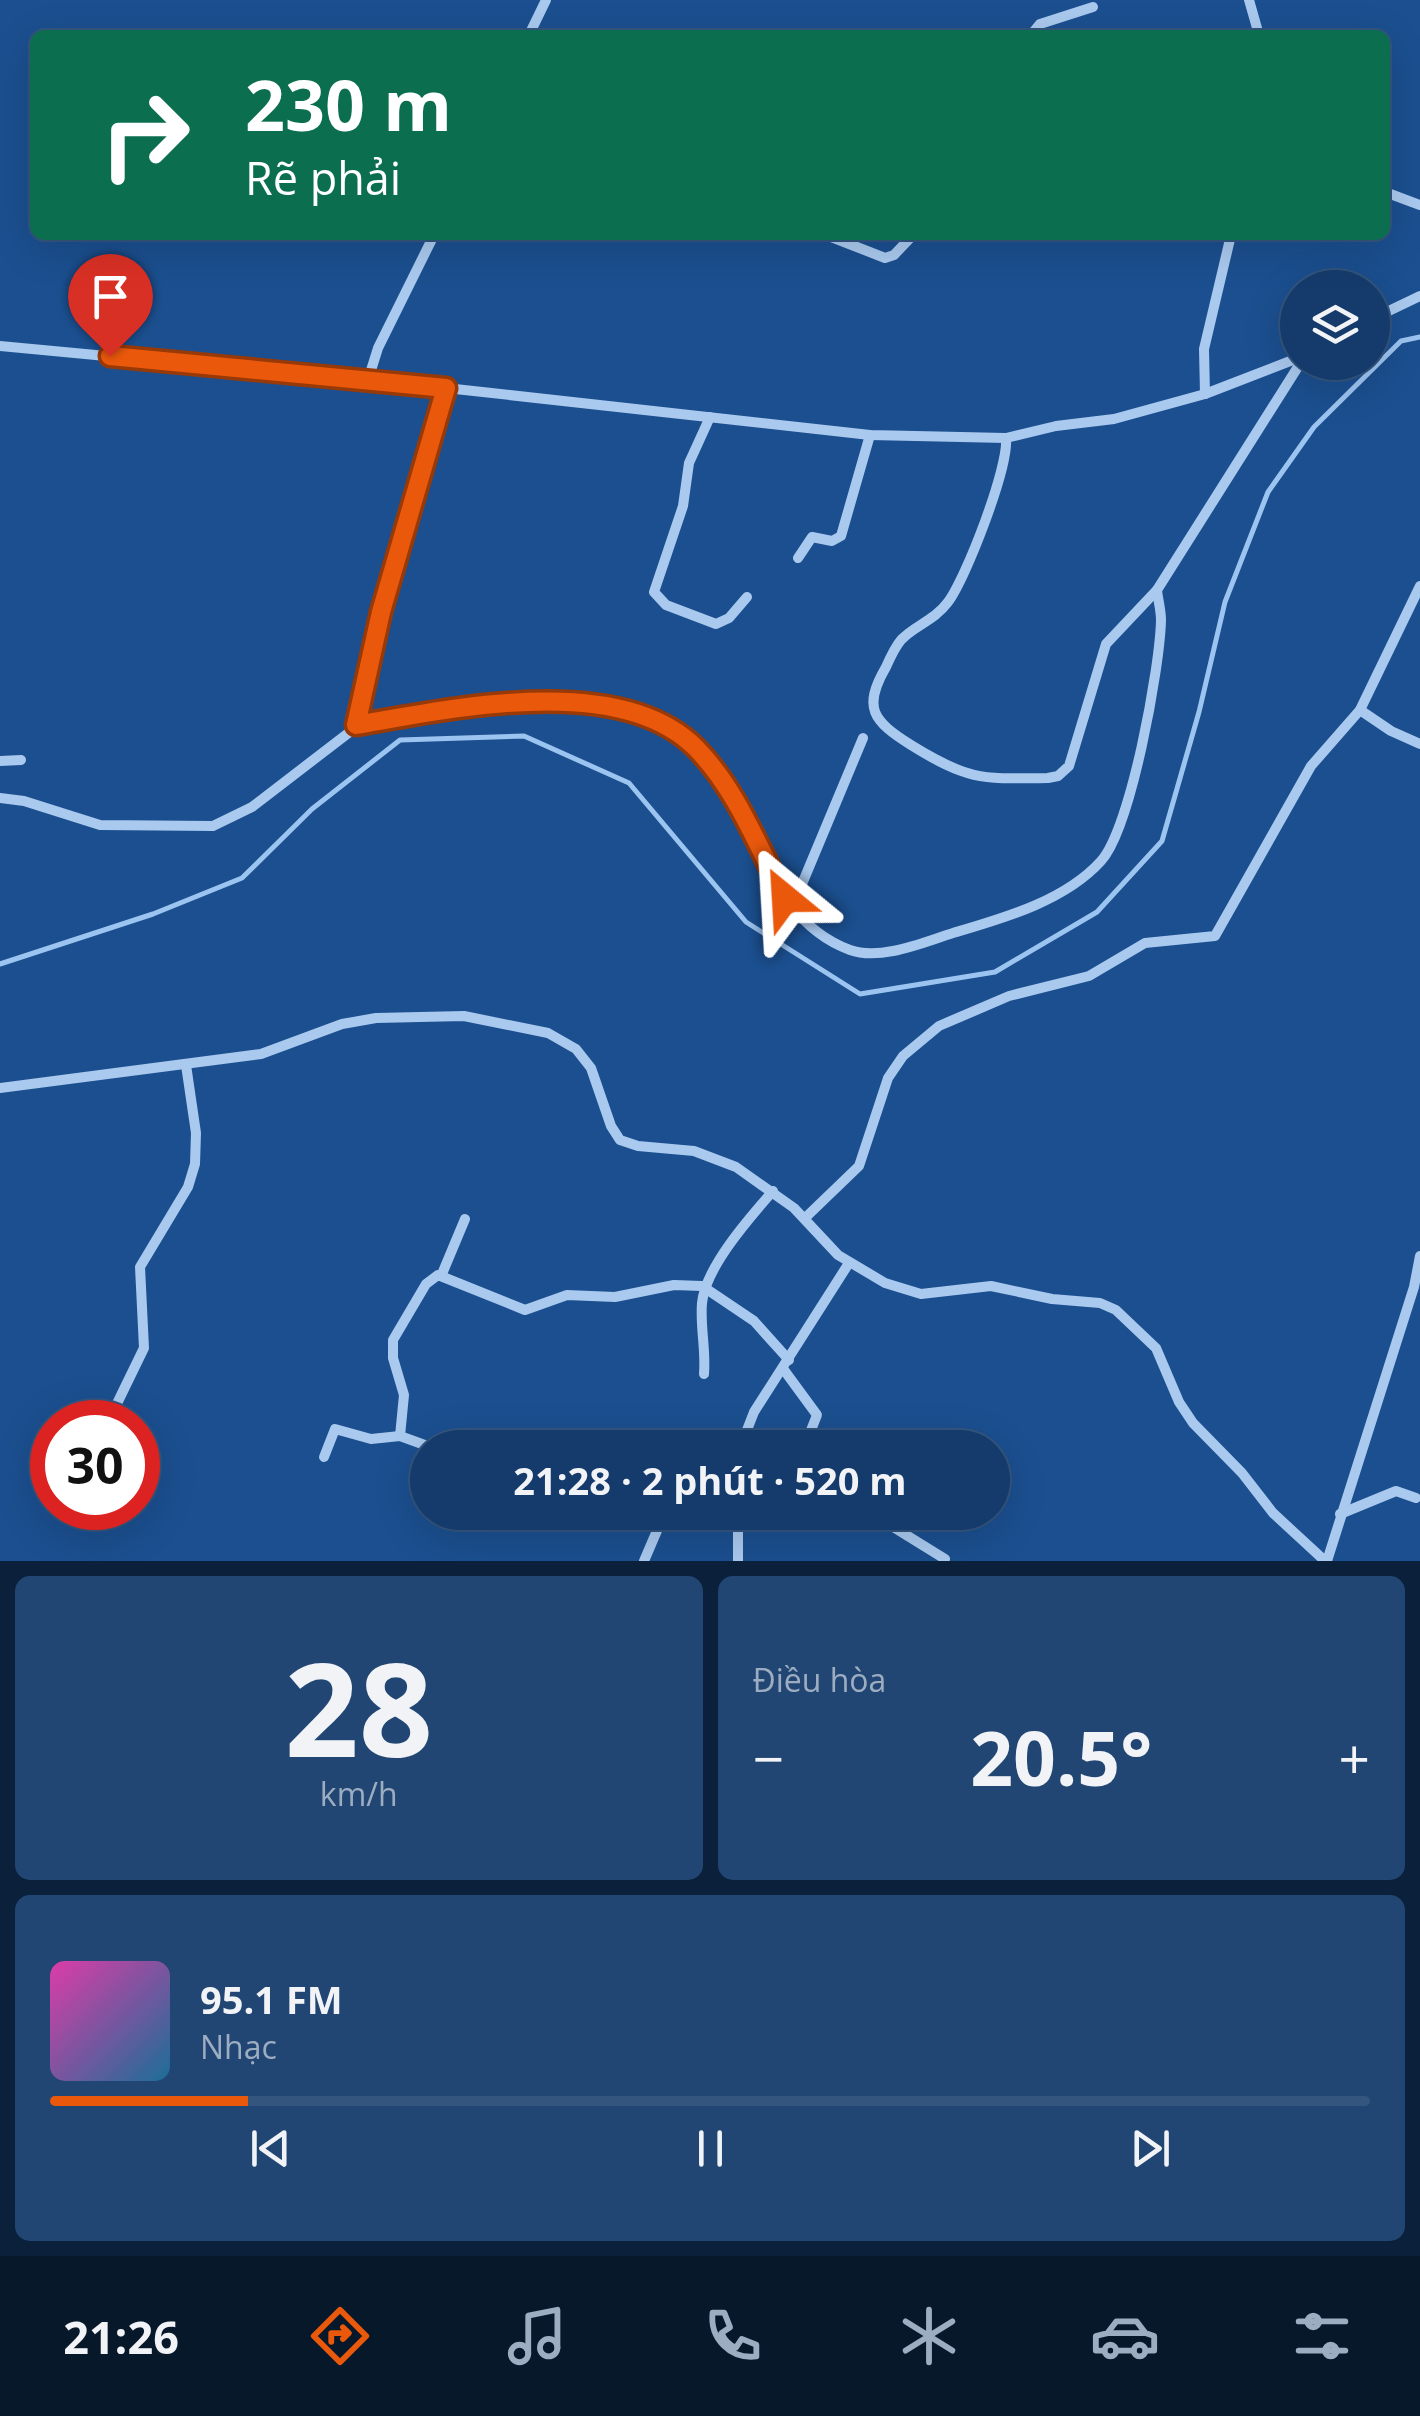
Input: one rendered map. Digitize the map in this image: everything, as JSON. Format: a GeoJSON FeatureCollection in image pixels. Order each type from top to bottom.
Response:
{"type":"FeatureCollection","features":[{"type":"Feature","properties":{"kind":"street"},"geometry":{"type":"LineString","coordinates":[[531,30],[546,0]]}},
{"type":"Feature","properties":{"kind":"street"},"geometry":{"type":"LineString","coordinates":[[1250,0],[1258,30]]}},
{"type":"Feature","properties":{"kind":"street"},"geometry":{"type":"LineString","coordinates":[[1036,30],[1040,24],[1093,7]]}},
{"type":"Feature","properties":{"kind":"street"},"geometry":{"type":"LineString","coordinates":[[1390,194],[1420,205]]}},
{"type":"Feature","properties":{"kind":"street"},"geometry":{"type":"LineString","coordinates":[[368,380],[378,348],[432,240]]}},
{"type":"Feature","properties":{"kind":"street"},"geometry":{"type":"LineString","coordinates":[[839,240],[884,258],[894,255],[908,240]]}},
{"type":"Feature","properties":{"kind":"street"},"geometry":{"type":"LineString","coordinates":[[1205,394],[1204,349],[1230,240]]}},
{"type":"Feature","properties":{"kind":"street"},"geometry":{"type":"LineString","coordinates":[[1390,310],[1420,296]]}},
{"type":"Feature","properties":{"kind":"street"},"geometry":{"type":"LineString","coordinates":[[0,346],[368,380],[870,435],[1006,438],[1056,426],[1114,419],[1205,394],[1280,367]]}},
{"type":"Feature","properties":{"kind":"street"},"geometry":{"type":"LineString","coordinates":[[1006,438],[998,485],[953,595],[935,618],[900,642],[877,682],[872,705],[880,722],[915,748],[974,778],[1058,776],[1069,766],[1106,644],[1157,590],[1287,380]]}},
{"type":"Feature","properties":{"kind":"street"},"geometry":{"type":"LineString","coordinates":[[356,725],[381,612],[446,388]]}},
{"type":"Feature","properties":{"kind":"street"},"geometry":{"type":"LineString","coordinates":[[710,418],[689,463],[683,506],[654,592],[666,605],[716,624],[729,618],[747,597]]}},
{"type":"Feature","properties":{"kind":"street"},"geometry":{"type":"LineString","coordinates":[[798,558],[812,537],[832,541],[841,536],[870,435]]}},
{"type":"Feature","properties":{"kind":"street"},"geometry":{"type":"LineString","coordinates":[[805,1218],[858,1166],[888,1078],[904,1056],[939,1026],[1008,996],[1089,976],[1145,943],[1215,936],[1311,766],[1360,710],[1420,586]]}},
{"type":"Feature","properties":{"kind":"street"},"geometry":{"type":"LineString","coordinates":[[0,798],[24,801],[100,825],[213,826],[252,807],[356,725],[451,709],[556,702],[610,706],[649,718],[685,738],[716,771],[792,908],[835,942],[850,950],[874,953],[1026,908],[1089,872],[1109,850],[1140,747],[1161,619],[1157,590]]}},
{"type":"Feature","properties":{"kind":"street"},"geometry":{"type":"LineString","coordinates":[[1360,710],[1391,732],[1420,744]]}},
{"type":"Feature","properties":{"kind":"street"},"geometry":{"type":"LineString","coordinates":[[792,908],[863,738]]}},
{"type":"Feature","properties":{"kind":"street"},"geometry":{"type":"LineString","coordinates":[[0,760],[21,760]]}},
{"type":"Feature","properties":{"kind":"street"},"geometry":{"type":"LineString","coordinates":[[0,1088],[261,1054],[358,1020],[441,1015],[526,1027],[564,1040],[584,1058],[596,1077],[610,1126],[620,1140],[638,1146],[708,1154],[736,1166],[805,1218],[827,1246],[849,1264],[912,1293],[991,1286],[1052,1299],[1100,1302],[1116,1310],[1156,1348],[1179,1402],[1193,1423],[1273,1513],[1326,1561],[1394,1352],[1420,1256]]}},
{"type":"Feature","properties":{"kind":"street"},"geometry":{"type":"LineString","coordinates":[[119,1400],[144,1348],[140,1267],[188,1187],[195,1164],[186,1065]]}},
{"type":"Feature","properties":{"kind":"street"},"geometry":{"type":"LineString","coordinates":[[704,1374],[702,1304],[706,1288],[737,1233],[773,1191]]}},
{"type":"Feature","properties":{"kind":"street"},"geometry":{"type":"LineString","coordinates":[[400,1436],[404,1396],[393,1358],[393,1340],[426,1284],[442,1274],[465,1220]]}},
{"type":"Feature","properties":{"kind":"street"},"geometry":{"type":"LineString","coordinates":[[745,1430],[849,1264]]}},
{"type":"Feature","properties":{"kind":"street"},"geometry":{"type":"LineString","coordinates":[[442,1274],[525,1310],[567,1295],[615,1297],[674,1285],[706,1288],[754,1321],[817,1415],[814,1430]]}},
{"type":"Feature","properties":{"kind":"street"},"geometry":{"type":"LineString","coordinates":[[324,1457],[335,1429],[372,1439],[400,1436],[410,1440]]}},
{"type":"Feature","properties":{"kind":"street"},"geometry":{"type":"LineString","coordinates":[[1340,1514],[1396,1492],[1416,1498]]}},
{"type":"Feature","properties":{"kind":"street"},"geometry":{"type":"LineString","coordinates":[[644,1561],[657,1530]]}},
{"type":"Feature","properties":{"kind":"street"},"geometry":{"type":"LineString","coordinates":[[736,1530],[738,1561]]}},
{"type":"Feature","properties":{"kind":"street"},"geometry":{"type":"LineString","coordinates":[[898,1530],[945,1559]]}},
{"type":"Feature","properties":{"kind":"waterway"},"geometry":{"type":"LineString","coordinates":[[0,964],[153,914],[242,878],[312,809],[400,740],[524,736],[629,783],[746,922],[860,994],[995,972],[1097,912],[1162,841],[1225,602],[1268,492],[1314,427],[1401,341],[1420,337]]}},
{"type":"Feature","properties":{"kind":"route"},"geometry":{"type":"LineString","coordinates":[[110,356],[446,388],[381,612],[356,725],[451,709],[556,702],[610,706],[664,724],[685,738],[716,771],[785,898]]}}]}
